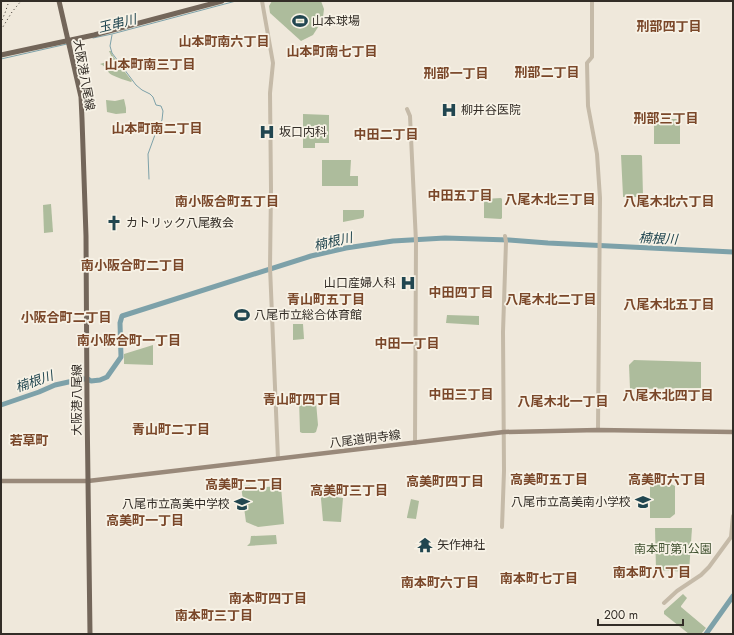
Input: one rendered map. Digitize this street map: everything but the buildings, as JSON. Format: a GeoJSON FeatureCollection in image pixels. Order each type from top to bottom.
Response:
{"type":"FeatureCollection","features":[{"type":"Feature","properties":{"kind":"main road","name":"大阪港八尾線"},"geometry":{"type":"LineString","coordinates":[[59,1],[81,97],[86,236],[90,634]]}},
{"type":"Feature","properties":{"kind":"main road"},"geometry":{"type":"LineString","coordinates":[[1,55],[69,43],[222,1]]}},
{"type":"Feature","properties":{"kind":"main road","name":"八尾道明寺線"},"geometry":{"type":"LineString","coordinates":[[1,481],[88,481],[504,432],[598,430],[733,432]]}},
{"type":"Feature","properties":{"kind":"street"},"geometry":{"type":"LineString","coordinates":[[262,1],[273,63],[270,93],[270,267],[278,459]]}},
{"type":"Feature","properties":{"kind":"street"},"geometry":{"type":"LineString","coordinates":[[592,1],[592,57],[587,62],[588,106],[597,154],[600,198],[598,430]]}},
{"type":"Feature","properties":{"kind":"street"},"geometry":{"type":"LineString","coordinates":[[407,109],[410,116],[416,239],[415,443]]}},
{"type":"Feature","properties":{"kind":"street"},"geometry":{"type":"LineString","coordinates":[[502,527],[505,236]]}},
{"type":"Feature","properties":{"kind":"street"},"geometry":{"type":"LineString","coordinates":[[664,603],[701,575],[709,567],[731,537],[733,516]]}},
{"type":"Feature","properties":{"kind":"green space","name":"山本球場"},"geometry":{"type":"Polygon","coordinates":[[[272,1],[321,1],[324,9],[323,17],[313,35],[301,41],[270,13],[269,6],[272,1]]]}},
{"type":"Feature","properties":{"kind":"green space"},"geometry":{"type":"Polygon","coordinates":[[[109,51],[111,51],[117,62],[132,81],[131,82],[112,75],[104,66],[100,64],[113,60],[109,51]]]}},
{"type":"Feature","properties":{"kind":"green space"},"geometry":{"type":"Polygon","coordinates":[[[124,99],[126,113],[116,114],[107,112],[106,100],[115,101],[124,99]]]}},
{"type":"Feature","properties":{"kind":"green space"},"geometry":{"type":"Polygon","coordinates":[[[303,114],[329,115],[329,143],[315,143],[315,148],[303,148],[303,114]]]}},
{"type":"Feature","properties":{"kind":"green space"},"geometry":{"type":"Polygon","coordinates":[[[654,119],[680,119],[680,144],[654,144],[654,119]]]}},
{"type":"Feature","properties":{"kind":"green space"},"geometry":{"type":"Polygon","coordinates":[[[621,155],[642,156],[642,197],[623,197],[621,155]]]}},
{"type":"Feature","properties":{"kind":"green space"},"geometry":{"type":"Polygon","coordinates":[[[322,160],[351,160],[350,176],[358,176],[358,186],[322,186],[322,160]]]}},
{"type":"Feature","properties":{"kind":"green space"},"geometry":{"type":"Polygon","coordinates":[[[501,198],[502,218],[484,218],[484,199],[501,198]]]}},
{"type":"Feature","properties":{"kind":"green space"},"geometry":{"type":"Polygon","coordinates":[[[51,204],[53,232],[44,233],[43,205],[51,204]]]}},
{"type":"Feature","properties":{"kind":"green space"},"geometry":{"type":"Polygon","coordinates":[[[343,210],[364,210],[364,216],[363,218],[343,222],[343,210]]]}},
{"type":"Feature","properties":{"kind":"green space"},"geometry":{"type":"Polygon","coordinates":[[[447,315],[479,316],[479,325],[446,323],[447,315]]]}},
{"type":"Feature","properties":{"kind":"green space"},"geometry":{"type":"Polygon","coordinates":[[[293,324],[303,324],[304,339],[293,340],[293,324]]]}},
{"type":"Feature","properties":{"kind":"green space"},"geometry":{"type":"Polygon","coordinates":[[[153,345],[153,365],[124,364],[124,354],[153,345]]]}},
{"type":"Feature","properties":{"kind":"green space"},"geometry":{"type":"Polygon","coordinates":[[[634,360],[701,362],[701,388],[630,389],[629,365],[634,360]]]}},
{"type":"Feature","properties":{"kind":"green space"},"geometry":{"type":"Polygon","coordinates":[[[312,398],[313,402],[316,402],[318,425],[316,432],[302,433],[300,432],[299,399],[312,398]]]}},
{"type":"Feature","properties":{"kind":"green space"},"geometry":{"type":"Polygon","coordinates":[[[650,483],[669,483],[675,486],[675,514],[670,518],[650,518],[650,483]]]}},
{"type":"Feature","properties":{"kind":"green space"},"geometry":{"type":"Polygon","coordinates":[[[250,485],[250,488],[281,486],[284,524],[258,527],[246,522],[241,486],[250,485]]]}},
{"type":"Feature","properties":{"kind":"green space"},"geometry":{"type":"Polygon","coordinates":[[[337,487],[336,497],[343,498],[341,522],[323,521],[320,488],[337,487]]]}},
{"type":"Feature","properties":{"kind":"green space"},"geometry":{"type":"Polygon","coordinates":[[[411,499],[419,501],[416,519],[407,518],[411,499]]]}},
{"type":"Feature","properties":{"kind":"green space","name":"南本町第1公園"},"geometry":{"type":"Polygon","coordinates":[[[655,528],[692,528],[689,572],[656,570],[655,528]]]}},
{"type":"Feature","properties":{"kind":"green space"},"geometry":{"type":"Polygon","coordinates":[[[276,535],[277,544],[247,546],[250,543],[251,536],[276,535]]]}},
{"type":"Feature","properties":{"kind":"green space"},"geometry":{"type":"Polygon","coordinates":[[[683,594],[687,598],[681,607],[706,628],[701,634],[689,634],[664,614],[664,611],[683,594]]]}},
{"type":"Feature","properties":{"kind":"waterway","name":"玉串川"},"geometry":{"type":"LineString","coordinates":[[93,38],[236,1]]}},
{"type":"Feature","properties":{"kind":"waterway"},"geometry":{"type":"LineString","coordinates":[[112,35],[110,46],[112,53],[136,85],[150,94],[156,105],[161,106],[163,111],[162,120],[148,154],[149,179]]}},
{"type":"Feature","properties":{"kind":"waterway","name":"玉串川"},"geometry":{"type":"LineString","coordinates":[[72,43],[80,41]]}},
{"type":"Feature","properties":{"kind":"waterway","name":"玉串川"},"geometry":{"type":"LineString","coordinates":[[1,59],[67,44]]}},
{"type":"Feature","properties":{"kind":"waterway","name":"楠根川"},"geometry":{"type":"LineString","coordinates":[[1,405],[55,385],[82,379],[88,379],[91,381],[100,380],[107,377],[121,357],[120,323],[122,316],[311,256],[346,248],[393,241],[445,238],[733,252]]}},
{"type":"Feature","properties":{"kind":"waterway"},"geometry":{"type":"LineString","coordinates":[[706,634],[733,596]]}},
{"type":"Feature","properties":{"kind":"railway"},"geometry":{"type":"LineString","coordinates":[[2,20],[9,1]]}},
{"type":"Feature","properties":{"kind":"railway"},"geometry":{"type":"LineString","coordinates":[[1,30],[21,1]]}},
{"type":"Feature","properties":{"kind":"place","name":"山本球場"},"geometry":{"type":"Point","coordinates":[300,21]}},
{"type":"Feature","properties":{"kind":"place","name":"柳井谷医院"},"geometry":{"type":"Point","coordinates":[449,110]}},
{"type":"Feature","properties":{"kind":"place","name":"坂口内科"},"geometry":{"type":"Point","coordinates":[267,132]}},
{"type":"Feature","properties":{"kind":"place","name":"カトリック八尾教会"},"geometry":{"type":"Point","coordinates":[114,223]}},
{"type":"Feature","properties":{"kind":"place","name":"山口産婦人科"},"geometry":{"type":"Point","coordinates":[408,283]}},
{"type":"Feature","properties":{"kind":"place","name":"八尾市立総合体育館"},"geometry":{"type":"Point","coordinates":[242,315]}},
{"type":"Feature","properties":{"kind":"place","name":"八尾市立高美南小学校"},"geometry":{"type":"Point","coordinates":[643,502]}},
{"type":"Feature","properties":{"kind":"place","name":"八尾市立高美中学校"},"geometry":{"type":"Point","coordinates":[242,504]}},
{"type":"Feature","properties":{"kind":"place","name":"矢作神社"},"geometry":{"type":"Point","coordinates":[425,545]}},
{"type":"Feature","properties":{"kind":"district","name":"刑部四丁目"},"geometry":{"type":"Point","coordinates":[669,26]}},
{"type":"Feature","properties":{"kind":"district","name":"山本町南六丁目"},"geometry":{"type":"Point","coordinates":[224,41]}},
{"type":"Feature","properties":{"kind":"district","name":"山本町南七丁目"},"geometry":{"type":"Point","coordinates":[332,51]}},
{"type":"Feature","properties":{"kind":"district","name":"山本町南三丁目"},"geometry":{"type":"Point","coordinates":[150,64]}},
{"type":"Feature","properties":{"kind":"district","name":"刑部二丁目"},"geometry":{"type":"Point","coordinates":[547,72]}},
{"type":"Feature","properties":{"kind":"district","name":"刑部一丁目"},"geometry":{"type":"Point","coordinates":[456,73]}},
{"type":"Feature","properties":{"kind":"district","name":"刑部三丁目"},"geometry":{"type":"Point","coordinates":[666,118]}},
{"type":"Feature","properties":{"kind":"district","name":"山本町南二丁目"},"geometry":{"type":"Point","coordinates":[157,128]}},
{"type":"Feature","properties":{"kind":"district","name":"中田二丁目"},"geometry":{"type":"Point","coordinates":[386,134]}},
{"type":"Feature","properties":{"kind":"district","name":"中田五丁目"},"geometry":{"type":"Point","coordinates":[460,195]}},
{"type":"Feature","properties":{"kind":"district","name":"八尾木北三丁目"},"geometry":{"type":"Point","coordinates":[550,199]}},
{"type":"Feature","properties":{"kind":"district","name":"南小阪合町五丁目"},"geometry":{"type":"Point","coordinates":[227,201]}},
{"type":"Feature","properties":{"kind":"district","name":"八尾木北六丁目"},"geometry":{"type":"Point","coordinates":[669,201]}},
{"type":"Feature","properties":{"kind":"district","name":"南小阪合町二丁目"},"geometry":{"type":"Point","coordinates":[133,265]}},
{"type":"Feature","properties":{"kind":"district","name":"中田四丁目"},"geometry":{"type":"Point","coordinates":[461,292]}},
{"type":"Feature","properties":{"kind":"district","name":"青山町五丁目"},"geometry":{"type":"Point","coordinates":[326,299]}},
{"type":"Feature","properties":{"kind":"district","name":"八尾木北二丁目"},"geometry":{"type":"Point","coordinates":[551,299]}},
{"type":"Feature","properties":{"kind":"district","name":"八尾木北五丁目"},"geometry":{"type":"Point","coordinates":[669,304]}},
{"type":"Feature","properties":{"kind":"district","name":"小阪合町二丁目"},"geometry":{"type":"Point","coordinates":[66,317]}},
{"type":"Feature","properties":{"kind":"district","name":"南小阪合町一丁目"},"geometry":{"type":"Point","coordinates":[129,340]}},
{"type":"Feature","properties":{"kind":"district","name":"中田一丁目"},"geometry":{"type":"Point","coordinates":[407,343]}},
{"type":"Feature","properties":{"kind":"district","name":"中田三丁目"},"geometry":{"type":"Point","coordinates":[461,394]}},
{"type":"Feature","properties":{"kind":"district","name":"八尾木北四丁目"},"geometry":{"type":"Point","coordinates":[668,395]}},
{"type":"Feature","properties":{"kind":"district","name":"青山町四丁目"},"geometry":{"type":"Point","coordinates":[302,399]}},
{"type":"Feature","properties":{"kind":"district","name":"八尾木北一丁目"},"geometry":{"type":"Point","coordinates":[563,401]}},
{"type":"Feature","properties":{"kind":"district","name":"青山町二丁目"},"geometry":{"type":"Point","coordinates":[171,429]}},
{"type":"Feature","properties":{"kind":"district","name":"若草町"},"geometry":{"type":"Point","coordinates":[29,440]}},
{"type":"Feature","properties":{"kind":"district","name":"高美町五丁目"},"geometry":{"type":"Point","coordinates":[549,479]}},
{"type":"Feature","properties":{"kind":"district","name":"高美町六丁目"},"geometry":{"type":"Point","coordinates":[667,479]}},
{"type":"Feature","properties":{"kind":"district","name":"高美町四丁目"},"geometry":{"type":"Point","coordinates":[445,481]}},
{"type":"Feature","properties":{"kind":"district","name":"高美町二丁目"},"geometry":{"type":"Point","coordinates":[244,484]}},
{"type":"Feature","properties":{"kind":"district","name":"高美町三丁目"},"geometry":{"type":"Point","coordinates":[349,490]}},
{"type":"Feature","properties":{"kind":"district","name":"高美町一丁目"},"geometry":{"type":"Point","coordinates":[145,520]}},
{"type":"Feature","properties":{"kind":"district","name":"南本町八丁目"},"geometry":{"type":"Point","coordinates":[652,572]}},
{"type":"Feature","properties":{"kind":"district","name":"南本町七丁目"},"geometry":{"type":"Point","coordinates":[539,578]}},
{"type":"Feature","properties":{"kind":"district","name":"南本町六丁目"},"geometry":{"type":"Point","coordinates":[440,582]}},
{"type":"Feature","properties":{"kind":"district","name":"南本町四丁目"},"geometry":{"type":"Point","coordinates":[268,598]}},
{"type":"Feature","properties":{"kind":"district","name":"南本町三丁目"},"geometry":{"type":"Point","coordinates":[214,615]}}]}
